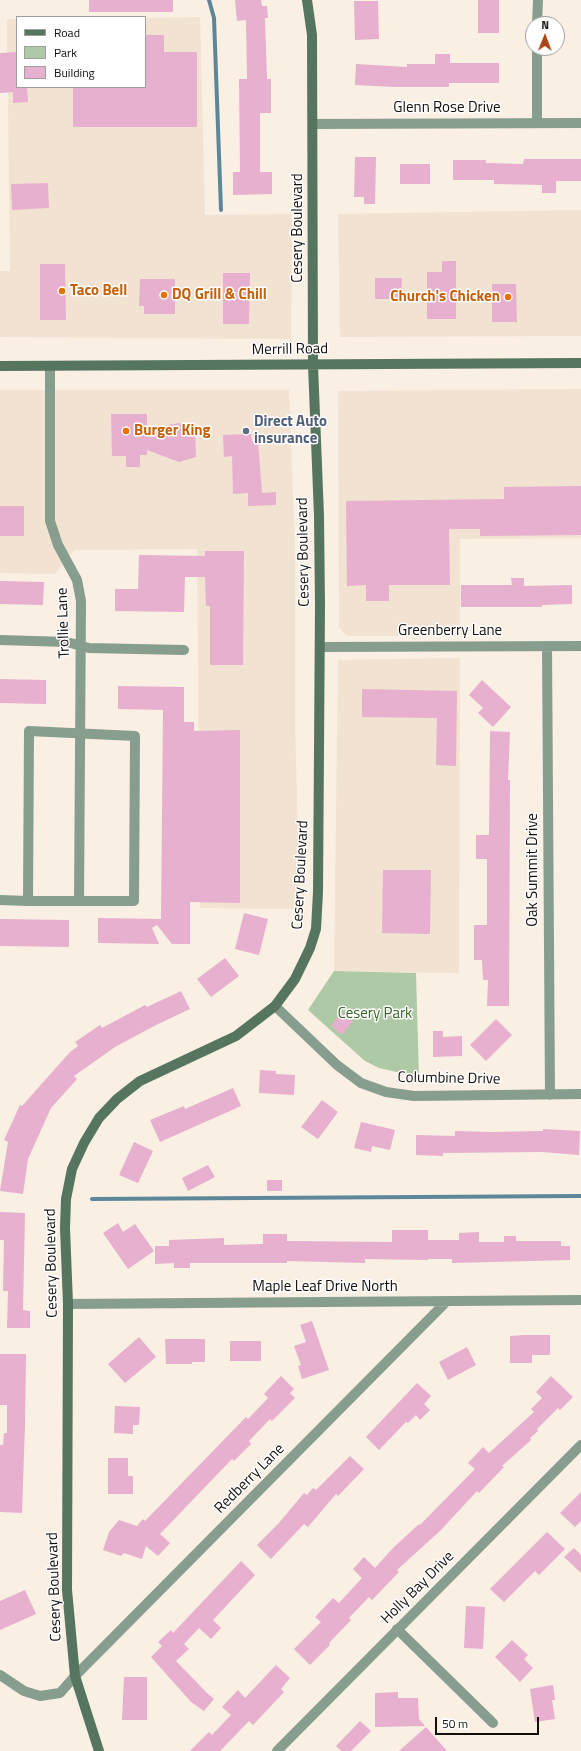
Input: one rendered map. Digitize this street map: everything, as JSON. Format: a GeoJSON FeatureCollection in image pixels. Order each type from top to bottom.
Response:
{"type":"FeatureCollection","features":[{"type":"Feature","properties":{"kind":"main road","name":"Cesery Boulevard"},"geometry":{"type":"LineString","coordinates":[[99,1751],[75,1676],[67,1590],[68,1304],[65,1228],[66,1199],[72,1169],[84,1143],[99,1118],[117,1099],[140,1081],[236,1036],[275,1006],[295,979],[310,948],[316,929],[318,892],[320,647],[319,516],[313,365],[312,35],[307,0]]}},
{"type":"Feature","properties":{"kind":"main road","name":"Merrill Road"},"geometry":{"type":"LineString","coordinates":[[0,366],[581,363]]}},
{"type":"Feature","properties":{"kind":"street"},"geometry":{"type":"LineString","coordinates":[[537,16],[538,0]]}},
{"type":"Feature","properties":{"kind":"street"},"geometry":{"type":"LineString","coordinates":[[537,56],[537,123]]}},
{"type":"Feature","properties":{"kind":"street","name":"Glenn Rose Drive"},"geometry":{"type":"LineString","coordinates":[[313,124],[581,123]]}},
{"type":"Feature","properties":{"kind":"street","name":"Trollie Lane"},"geometry":{"type":"LineString","coordinates":[[50,366],[50,521],[58,545],[77,580],[81,601],[79,901]]}},
{"type":"Feature","properties":{"kind":"street"},"geometry":{"type":"LineString","coordinates":[[0,640],[67,642],[89,648],[184,650]]}},
{"type":"Feature","properties":{"kind":"street","name":"Oak Summit Drive"},"geometry":{"type":"LineString","coordinates":[[547,646],[550,1095]]}},
{"type":"Feature","properties":{"kind":"street","name":"Greenberry Lane"},"geometry":{"type":"LineString","coordinates":[[320,647],[581,646]]}},
{"type":"Feature","properties":{"kind":"street"},"geometry":{"type":"LineString","coordinates":[[0,900],[28,901],[134,901],[135,736],[29,731],[28,901]]}},
{"type":"Feature","properties":{"kind":"street","name":"Columbine Drive"},"geometry":{"type":"LineString","coordinates":[[275,1006],[337,1065],[362,1083],[386,1092],[414,1096],[581,1094]]}},
{"type":"Feature","properties":{"kind":"street","name":"Maple Leaf Drive North"},"geometry":{"type":"LineString","coordinates":[[68,1304],[581,1300]]}},
{"type":"Feature","properties":{"kind":"street","name":"Redberry Lane"},"geometry":{"type":"LineString","coordinates":[[0,1675],[24,1691],[40,1696],[60,1693],[75,1676],[446,1302]]}},
{"type":"Feature","properties":{"kind":"street","name":"Holly Bay Drive"},"geometry":{"type":"LineString","coordinates":[[276,1751],[581,1445]]}},
{"type":"Feature","properties":{"kind":"street"},"geometry":{"type":"LineString","coordinates":[[397,1629],[493,1723]]}},
{"type":"Feature","properties":{"kind":"shaded area"},"geometry":{"type":"Polygon","coordinates":[[[200,17],[205,215],[292,214],[291,339],[0,337],[0,271],[10,271],[7,19],[16,19],[16,88],[146,88],[146,18],[200,17]]]}},
{"type":"Feature","properties":{"kind":"shaded area"},"geometry":{"type":"Polygon","coordinates":[[[581,210],[581,336],[340,337],[338,214],[581,210]]]}},
{"type":"Feature","properties":{"kind":"shaded area"},"geometry":{"type":"Polygon","coordinates":[[[581,389],[581,538],[460,539],[460,636],[347,636],[339,628],[338,391],[581,389]]]}},
{"type":"Feature","properties":{"kind":"shaded area"},"geometry":{"type":"Polygon","coordinates":[[[0,390],[289,390],[295,549],[295,724],[300,909],[200,908],[197,549],[74,550],[55,574],[0,573],[0,390]]]}},
{"type":"Feature","properties":{"kind":"shaded area"},"geometry":{"type":"Polygon","coordinates":[[[460,658],[459,973],[334,971],[338,660],[460,658]]]}},
{"type":"Feature","properties":{"kind":"green space","name":"Cesery Park"},"geometry":{"type":"Polygon","coordinates":[[[334,971],[416,973],[419,1077],[379,1068],[365,1061],[308,1010],[334,971]]]}},
{"type":"Feature","properties":{"kind":"building"},"geometry":{"type":"Polygon","coordinates":[[[89,0],[173,0],[173,12],[89,12],[89,0]]]}},
{"type":"Feature","properties":{"kind":"building"},"geometry":{"type":"Polygon","coordinates":[[[235,0],[261,0],[262,6],[267,6],[268,18],[265,18],[267,79],[271,79],[271,113],[260,113],[260,172],[272,172],[272,194],[233,195],[233,172],[240,172],[239,79],[247,79],[246,20],[237,21],[235,0]]]}},
{"type":"Feature","properties":{"kind":"building"},"geometry":{"type":"Polygon","coordinates":[[[478,0],[499,0],[499,33],[478,33],[478,0]]]}},
{"type":"Feature","properties":{"kind":"building"},"geometry":{"type":"Polygon","coordinates":[[[354,1],[378,1],[379,39],[355,40],[354,1]]]}},
{"type":"Feature","properties":{"kind":"building"},"geometry":{"type":"Polygon","coordinates":[[[146,35],[164,35],[164,52],[197,52],[197,127],[73,127],[73,88],[146,88],[146,35]]]}},
{"type":"Feature","properties":{"kind":"building"},"geometry":{"type":"Polygon","coordinates":[[[16,52],[16,88],[27,88],[28,102],[13,103],[13,92],[0,93],[0,53],[16,52]]]}},
{"type":"Feature","properties":{"kind":"building"},"geometry":{"type":"Polygon","coordinates":[[[435,54],[450,54],[450,63],[499,63],[499,83],[449,83],[449,87],[355,85],[356,64],[407,67],[407,64],[435,64],[435,54]]]}},
{"type":"Feature","properties":{"kind":"building"},"geometry":{"type":"Polygon","coordinates":[[[355,157],[376,157],[375,204],[364,204],[364,197],[354,197],[355,157]]]}},
{"type":"Feature","properties":{"kind":"building"},"geometry":{"type":"Polygon","coordinates":[[[524,159],[581,159],[581,181],[556,181],[556,193],[542,193],[542,185],[494,184],[494,180],[453,180],[453,160],[486,160],[486,163],[523,164],[524,159]]]}},
{"type":"Feature","properties":{"kind":"building"},"geometry":{"type":"Polygon","coordinates":[[[400,164],[430,164],[430,184],[400,184],[400,164]]]}},
{"type":"Feature","properties":{"kind":"building"},"geometry":{"type":"Polygon","coordinates":[[[48,183],[49,208],[12,210],[11,184],[48,183]]]}},
{"type":"Feature","properties":{"kind":"building"},"geometry":{"type":"Polygon","coordinates":[[[442,261],[456,261],[456,319],[427,319],[427,272],[442,272],[442,261]]]}},
{"type":"Feature","properties":{"kind":"building"},"geometry":{"type":"Polygon","coordinates":[[[40,264],[65,264],[66,320],[40,320],[40,264]]]}},
{"type":"Feature","properties":{"kind":"building"},"geometry":{"type":"Polygon","coordinates":[[[223,273],[250,273],[249,324],[223,324],[223,273]]]}},
{"type":"Feature","properties":{"kind":"building"},"geometry":{"type":"Polygon","coordinates":[[[375,278],[402,278],[401,299],[375,299],[375,278]]]}},
{"type":"Feature","properties":{"kind":"building"},"geometry":{"type":"Polygon","coordinates":[[[140,279],[175,279],[175,314],[144,314],[144,306],[139,306],[140,279]]]}},
{"type":"Feature","properties":{"kind":"building"},"geometry":{"type":"Polygon","coordinates":[[[492,284],[516,284],[517,322],[492,322],[492,284]]]}},
{"type":"Feature","properties":{"kind":"building"},"geometry":{"type":"Polygon","coordinates":[[[111,414],[147,414],[147,429],[179,423],[195,426],[196,457],[179,462],[147,450],[147,455],[140,455],[140,467],[126,467],[126,456],[112,456],[111,414]]]}},
{"type":"Feature","properties":{"kind":"building"},"geometry":{"type":"Polygon","coordinates":[[[251,434],[252,441],[258,441],[262,493],[276,492],[276,505],[248,506],[248,493],[233,494],[232,456],[224,457],[223,435],[251,434]]]}},
{"type":"Feature","properties":{"kind":"building"},"geometry":{"type":"Polygon","coordinates":[[[581,486],[581,535],[480,536],[480,529],[449,529],[450,585],[389,585],[389,601],[366,601],[366,585],[347,586],[346,501],[504,499],[504,487],[581,486]]]}},
{"type":"Feature","properties":{"kind":"building"},"geometry":{"type":"Polygon","coordinates":[[[0,506],[24,506],[24,536],[0,536],[0,506]]]}},
{"type":"Feature","properties":{"kind":"building"},"geometry":{"type":"Polygon","coordinates":[[[205,551],[244,551],[243,665],[210,665],[210,606],[206,606],[205,577],[185,577],[184,612],[115,611],[115,589],[138,589],[139,555],[205,556],[205,551]]]}},
{"type":"Feature","properties":{"kind":"building"},"geometry":{"type":"Polygon","coordinates":[[[511,578],[524,578],[524,586],[572,585],[572,604],[542,605],[542,607],[461,607],[461,585],[512,585],[511,578]]]}},
{"type":"Feature","properties":{"kind":"building"},"geometry":{"type":"Polygon","coordinates":[[[0,581],[44,582],[43,605],[0,604],[0,581]]]}},
{"type":"Feature","properties":{"kind":"building"},"geometry":{"type":"Polygon","coordinates":[[[0,679],[46,680],[46,704],[0,703],[0,679]]]}},
{"type":"Feature","properties":{"kind":"building"},"geometry":{"type":"Polygon","coordinates":[[[482,680],[511,707],[493,727],[478,713],[483,708],[469,695],[482,680]]]}},
{"type":"Feature","properties":{"kind":"building"},"geometry":{"type":"Polygon","coordinates":[[[118,686],[184,687],[184,722],[194,722],[194,731],[240,730],[240,903],[190,902],[190,944],[172,944],[157,925],[152,928],[159,944],[98,943],[98,918],[161,919],[163,710],[118,709],[118,686]]]}},
{"type":"Feature","properties":{"kind":"building"},"geometry":{"type":"Polygon","coordinates":[[[362,689],[457,691],[456,766],[436,765],[437,718],[362,717],[362,689]]]}},
{"type":"Feature","properties":{"kind":"building"},"geometry":{"type":"Polygon","coordinates":[[[490,731],[510,732],[508,780],[510,780],[509,1006],[487,1006],[488,980],[483,980],[482,960],[474,960],[474,925],[487,925],[487,859],[476,859],[476,835],[489,835],[490,731]]]}},
{"type":"Feature","properties":{"kind":"building"},"geometry":{"type":"Polygon","coordinates":[[[383,870],[431,870],[430,934],[382,933],[383,870]]]}},
{"type":"Feature","properties":{"kind":"building"},"geometry":{"type":"Polygon","coordinates":[[[244,913],[268,919],[259,955],[235,949],[244,913]]]}},
{"type":"Feature","properties":{"kind":"building"},"geometry":{"type":"Polygon","coordinates":[[[0,919],[69,920],[69,947],[0,946],[0,919]]]}},
{"type":"Feature","properties":{"kind":"building"},"geometry":{"type":"Polygon","coordinates":[[[225,958],[239,976],[211,997],[197,979],[225,958]]]}},
{"type":"Feature","properties":{"kind":"building"},"geometry":{"type":"Polygon","coordinates":[[[181,991],[190,1009],[115,1047],[74,1076],[77,1079],[51,1108],[28,1159],[23,1194],[0,1191],[8,1142],[4,1140],[20,1105],[22,1106],[70,1052],[78,1046],[75,1042],[100,1025],[102,1028],[145,1005],[147,1007],[181,991]]]}},
{"type":"Feature","properties":{"kind":"building"},"geometry":{"type":"Polygon","coordinates":[[[341,1013],[353,1021],[342,1035],[331,1026],[341,1013]]]}},
{"type":"Feature","properties":{"kind":"building"},"geometry":{"type":"Polygon","coordinates":[[[496,1019],[512,1035],[486,1061],[470,1045],[496,1019]]]}},
{"type":"Feature","properties":{"kind":"building"},"geometry":{"type":"Polygon","coordinates":[[[433,1031],[443,1031],[443,1037],[462,1036],[462,1056],[433,1057],[433,1031]]]}},
{"type":"Feature","properties":{"kind":"building"},"geometry":{"type":"Polygon","coordinates":[[[260,1070],[276,1071],[276,1074],[295,1075],[294,1095],[259,1093],[260,1070]]]}},
{"type":"Feature","properties":{"kind":"building"},"geometry":{"type":"Polygon","coordinates":[[[233,1088],[241,1106],[160,1142],[150,1120],[184,1106],[185,1109],[233,1088]]]}},
{"type":"Feature","properties":{"kind":"building"},"geometry":{"type":"Polygon","coordinates":[[[322,1100],[338,1112],[318,1139],[301,1127],[322,1100]]]}},
{"type":"Feature","properties":{"kind":"building"},"geometry":{"type":"Polygon","coordinates":[[[361,1122],[395,1130],[390,1150],[372,1146],[371,1152],[354,1148],[361,1122]]]}},
{"type":"Feature","properties":{"kind":"building"},"geometry":{"type":"Polygon","coordinates":[[[543,1129],[580,1131],[579,1155],[542,1152],[443,1153],[443,1156],[416,1155],[416,1135],[455,1136],[455,1131],[543,1131],[543,1129]]]}},
{"type":"Feature","properties":{"kind":"building"},"geometry":{"type":"Polygon","coordinates":[[[134,1142],[153,1151],[138,1183],[119,1175],[134,1142]]]}},
{"type":"Feature","properties":{"kind":"building"},"geometry":{"type":"Polygon","coordinates":[[[208,1165],[215,1177],[188,1191],[182,1178],[208,1165]]]}},
{"type":"Feature","properties":{"kind":"building"},"geometry":{"type":"Polygon","coordinates":[[[267,1180],[282,1180],[282,1191],[267,1191],[267,1180]]]}},
{"type":"Feature","properties":{"kind":"building"},"geometry":{"type":"Polygon","coordinates":[[[0,1212],[25,1213],[23,1310],[30,1311],[30,1328],[7,1328],[8,1291],[3,1291],[4,1240],[0,1240],[0,1212]]]}},
{"type":"Feature","properties":{"kind":"building"},"geometry":{"type":"Polygon","coordinates":[[[118,1223],[123,1232],[135,1224],[154,1251],[128,1269],[103,1233],[118,1223]]]}},
{"type":"Feature","properties":{"kind":"building"},"geometry":{"type":"Polygon","coordinates":[[[392,1230],[428,1230],[428,1240],[459,1240],[459,1233],[479,1232],[479,1242],[504,1242],[504,1236],[516,1236],[516,1241],[561,1241],[561,1246],[570,1246],[570,1260],[452,1263],[452,1259],[365,1259],[365,1263],[287,1261],[287,1263],[190,1263],[190,1268],[174,1268],[174,1263],[155,1264],[155,1246],[169,1246],[169,1240],[224,1238],[224,1245],[263,1244],[263,1234],[287,1234],[287,1241],[392,1242],[392,1230]]]}},
{"type":"Feature","properties":{"kind":"building"},"geometry":{"type":"Polygon","coordinates":[[[312,1321],[329,1370],[302,1379],[298,1366],[301,1365],[294,1346],[306,1342],[300,1325],[312,1321]]]}},
{"type":"Feature","properties":{"kind":"building"},"geometry":{"type":"Polygon","coordinates":[[[550,1335],[550,1355],[532,1355],[532,1363],[510,1363],[510,1336],[550,1335]]]}},
{"type":"Feature","properties":{"kind":"building"},"geometry":{"type":"Polygon","coordinates":[[[139,1337],[156,1357],[125,1383],[108,1364],[139,1337]]]}},
{"type":"Feature","properties":{"kind":"building"},"geometry":{"type":"Polygon","coordinates":[[[165,1339],[205,1339],[205,1362],[192,1362],[192,1364],[166,1364],[165,1339]]]}},
{"type":"Feature","properties":{"kind":"building"},"geometry":{"type":"Polygon","coordinates":[[[230,1341],[261,1341],[261,1361],[230,1361],[230,1341]]]}},
{"type":"Feature","properties":{"kind":"building"},"geometry":{"type":"Polygon","coordinates":[[[467,1347],[476,1365],[448,1380],[439,1362],[467,1347]]]}},
{"type":"Feature","properties":{"kind":"building"},"geometry":{"type":"Polygon","coordinates":[[[0,1354],[26,1354],[22,1513],[0,1512],[0,1445],[3,1445],[4,1433],[7,1433],[7,1405],[0,1405],[0,1354]]]}},
{"type":"Feature","properties":{"kind":"building"},"geometry":{"type":"Polygon","coordinates":[[[281,1376],[294,1389],[290,1393],[295,1398],[272,1421],[270,1419],[249,1441],[251,1444],[234,1461],[232,1459],[160,1534],[170,1543],[158,1556],[146,1546],[142,1559],[124,1553],[121,1556],[103,1550],[109,1532],[119,1520],[137,1526],[143,1519],[145,1521],[246,1417],[248,1419],[268,1398],[264,1394],[281,1376]]]}},
{"type":"Feature","properties":{"kind":"building"},"geometry":{"type":"Polygon","coordinates":[[[551,1376],[573,1397],[560,1410],[558,1408],[537,1429],[538,1431],[530,1438],[531,1440],[502,1466],[504,1467],[479,1493],[477,1491],[440,1531],[397,1570],[399,1572],[372,1600],[369,1597],[349,1618],[351,1620],[329,1643],[330,1645],[310,1665],[294,1649],[321,1622],[315,1617],[333,1598],[339,1603],[362,1578],[353,1569],[364,1557],[375,1568],[393,1548],[419,1524],[420,1525],[475,1469],[468,1463],[483,1447],[489,1453],[534,1412],[531,1409],[542,1398],[536,1392],[551,1376]]]}},
{"type":"Feature","properties":{"kind":"building"},"geometry":{"type":"Polygon","coordinates":[[[417,1383],[431,1396],[424,1404],[430,1410],[420,1420],[416,1415],[408,1423],[406,1422],[379,1450],[366,1437],[417,1383]]]}},
{"type":"Feature","properties":{"kind":"building"},"geometry":{"type":"Polygon","coordinates":[[[115,1406],[140,1407],[139,1425],[133,1425],[133,1434],[114,1433],[115,1406]]]}},
{"type":"Feature","properties":{"kind":"building"},"geometry":{"type":"Polygon","coordinates":[[[350,1456],[364,1469],[338,1496],[336,1494],[308,1527],[304,1524],[271,1559],[257,1545],[278,1524],[304,1493],[307,1495],[313,1488],[316,1490],[350,1456]]]}},
{"type":"Feature","properties":{"kind":"building"},"geometry":{"type":"Polygon","coordinates":[[[108,1458],[128,1458],[128,1476],[133,1476],[133,1494],[108,1494],[108,1458]]]}},
{"type":"Feature","properties":{"kind":"building"},"geometry":{"type":"Polygon","coordinates":[[[581,1492],[581,1521],[575,1527],[560,1513],[581,1492]]]}},
{"type":"Feature","properties":{"kind":"building"},"geometry":{"type":"Polygon","coordinates":[[[547,1532],[565,1549],[539,1575],[535,1571],[504,1602],[490,1589],[547,1532]]]}},
{"type":"Feature","properties":{"kind":"building"},"geometry":{"type":"Polygon","coordinates":[[[574,1548],[581,1555],[581,1573],[564,1557],[574,1548]]]}},
{"type":"Feature","properties":{"kind":"building"},"geometry":{"type":"Polygon","coordinates":[[[241,1561],[255,1575],[213,1620],[221,1628],[211,1639],[199,1628],[184,1644],[189,1649],[176,1661],[214,1699],[204,1711],[191,1702],[151,1657],[162,1646],[158,1642],[171,1630],[173,1633],[241,1561]]]}},
{"type":"Feature","properties":{"kind":"building"},"geometry":{"type":"Polygon","coordinates":[[[25,1590],[36,1614],[0,1630],[0,1601],[25,1590]]]}},
{"type":"Feature","properties":{"kind":"building"},"geometry":{"type":"Polygon","coordinates":[[[466,1606],[485,1607],[483,1649],[464,1648],[466,1606]]]}},
{"type":"Feature","properties":{"kind":"building"},"geometry":{"type":"Polygon","coordinates":[[[512,1640],[528,1655],[524,1659],[533,1668],[520,1682],[495,1657],[512,1640]]]}},
{"type":"Feature","properties":{"kind":"building"},"geometry":{"type":"Polygon","coordinates":[[[276,1665],[290,1678],[281,1689],[284,1692],[253,1725],[249,1721],[220,1751],[190,1751],[209,1732],[212,1735],[231,1715],[222,1707],[238,1690],[245,1698],[276,1665]]]}},
{"type":"Feature","properties":{"kind":"building"},"geometry":{"type":"Polygon","coordinates":[[[124,1677],[147,1677],[147,1720],[122,1720],[124,1677]]]}},
{"type":"Feature","properties":{"kind":"building"},"geometry":{"type":"Polygon","coordinates":[[[553,1685],[555,1700],[552,1700],[555,1719],[535,1722],[530,1689],[553,1685]]]}},
{"type":"Feature","properties":{"kind":"building"},"geometry":{"type":"Polygon","coordinates":[[[398,1692],[398,1698],[418,1698],[419,1719],[425,1726],[375,1727],[375,1693],[398,1692]]]}},
{"type":"Feature","properties":{"kind":"building"},"geometry":{"type":"Polygon","coordinates":[[[360,1721],[371,1731],[351,1751],[341,1751],[336,1746],[360,1721]]]}},
{"type":"Feature","properties":{"kind":"building"},"geometry":{"type":"Polygon","coordinates":[[[426,1727],[447,1751],[399,1751],[426,1727]]]}},
{"type":"Feature","properties":{"kind":"waterway"},"geometry":{"type":"LineString","coordinates":[[209,0],[214,18],[221,210]]}},
{"type":"Feature","properties":{"kind":"waterway"},"geometry":{"type":"LineString","coordinates":[[92,1199],[581,1196]]}},
{"type":"Feature","properties":{"kind":"place","name":"Taco Bell"},"geometry":{"type":"Point","coordinates":[62,291]}},
{"type":"Feature","properties":{"kind":"place","name":"DQ Grill & Chill"},"geometry":{"type":"Point","coordinates":[164,295]}},
{"type":"Feature","properties":{"kind":"place","name":"Church's Chicken"},"geometry":{"type":"Point","coordinates":[508,297]}},
{"type":"Feature","properties":{"kind":"place","name":"Burger King"},"geometry":{"type":"Point","coordinates":[126,431]}},
{"type":"Feature","properties":{"kind":"place","name":"Direct Auto insurance"},"geometry":{"type":"Point","coordinates":[246,431]}}]}
